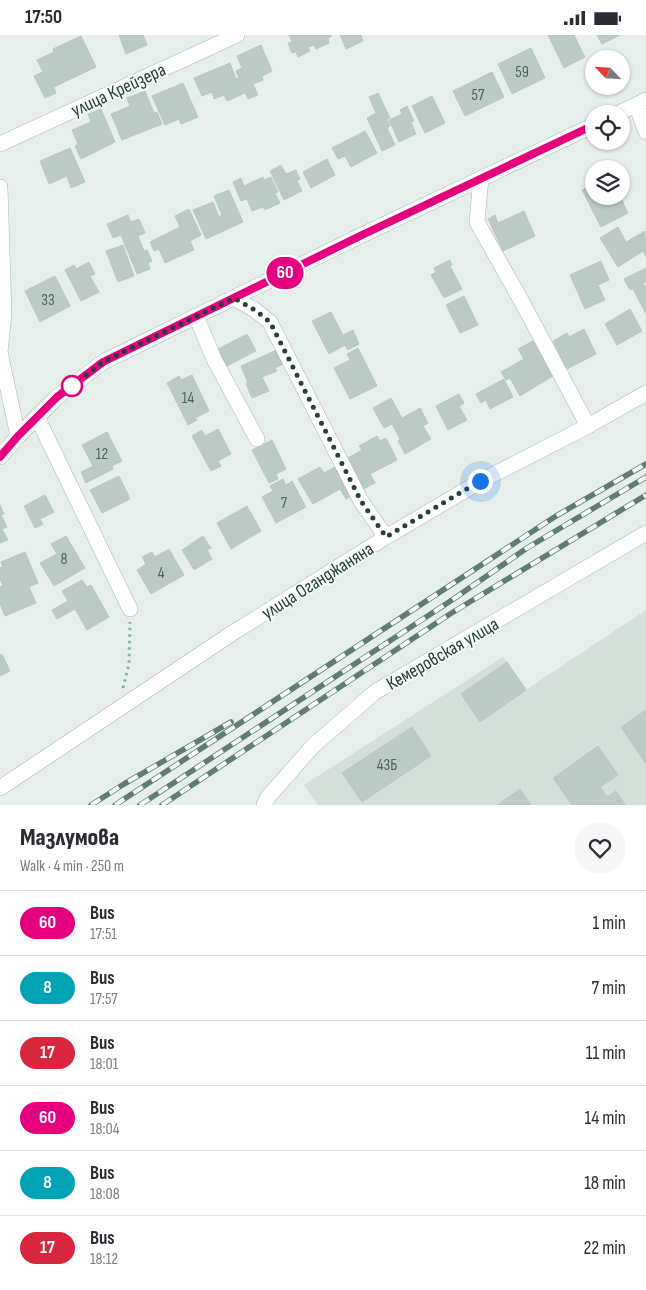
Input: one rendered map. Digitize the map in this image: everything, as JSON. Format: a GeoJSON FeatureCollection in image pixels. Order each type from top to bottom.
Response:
{"type":"FeatureCollection","features":[{"type":"Feature","properties":{"kind":"street","name":"улица Крейзера"},"geometry":{"type":"LineString","coordinates":[[0,144],[237,35]]}},
{"type":"Feature","properties":{"kind":"street"},"geometry":{"type":"LineString","coordinates":[[641,102],[646,132]]}},
{"type":"Feature","properties":{"kind":"street"},"geometry":{"type":"LineString","coordinates":[[0,457],[57,397],[103,362],[585,129]]}},
{"type":"Feature","properties":{"kind":"street"},"geometry":{"type":"LineString","coordinates":[[481,178],[477,222],[588,426]]}},
{"type":"Feature","properties":{"kind":"street"},"geometry":{"type":"LineString","coordinates":[[0,187],[2,315],[0,352],[18,436]]}},
{"type":"Feature","properties":{"kind":"street"},"geometry":{"type":"LineString","coordinates":[[234,298],[255,310],[270,322],[361,501],[386,537]]}},
{"type":"Feature","properties":{"kind":"street"},"geometry":{"type":"LineString","coordinates":[[196,316],[214,359],[257,439]]}},
{"type":"Feature","properties":{"kind":"street","name":"улица Оганджаняна"},"geometry":{"type":"LineString","coordinates":[[0,788],[231,634],[386,537],[480,481],[588,426],[646,393]]}},
{"type":"Feature","properties":{"kind":"street"},"geometry":{"type":"LineString","coordinates":[[37,417],[130,609]]}},
{"type":"Feature","properties":{"kind":"street","name":"Кемеровская улица"},"geometry":{"type":"LineString","coordinates":[[264,805],[268,797],[313,746],[375,692],[646,533]]}},
{"type":"Feature","properties":{"kind":"path"},"geometry":{"type":"LineString","coordinates":[[117,711],[129,664],[130,609]]}},
{"type":"Feature","properties":{"kind":"shaded area"},"geometry":{"type":"Polygon","coordinates":[[[646,610],[646,805],[318,805],[304,785],[503,657],[527,689],[646,610]]]}},
{"type":"Feature","properties":{"kind":"building"},"geometry":{"type":"Polygon","coordinates":[[[119,35],[143,35],[147,45],[126,54],[119,35]]]}},
{"type":"Feature","properties":{"kind":"building"},"geometry":{"type":"Polygon","coordinates":[[[289,35],[332,36],[328,38],[329,43],[316,49],[314,45],[308,47],[310,51],[298,57],[296,52],[292,53],[288,43],[292,42],[289,35]]]}},
{"type":"Feature","properties":{"kind":"building"},"geometry":{"type":"Polygon","coordinates":[[[340,35],[361,35],[363,41],[346,49],[340,35]]]}},
{"type":"Feature","properties":{"kind":"building"},"geometry":{"type":"Polygon","coordinates":[[[548,35],[574,35],[585,57],[564,68],[548,35]]]}},
{"type":"Feature","properties":{"kind":"building"},"geometry":{"type":"Polygon","coordinates":[[[597,35],[620,35],[602,44],[597,35]]]}},
{"type":"Feature","properties":{"kind":"building"},"geometry":{"type":"Polygon","coordinates":[[[81,36],[96,67],[54,87],[56,93],[45,98],[34,76],[43,72],[37,60],[54,52],[53,49],[81,36]]]}},
{"type":"Feature","properties":{"kind":"building"},"geometry":{"type":"Polygon","coordinates":[[[261,45],[272,71],[262,76],[263,80],[253,84],[258,95],[248,99],[236,71],[242,68],[237,56],[261,45]]]}},
{"type":"Feature","properties":{"kind":"building"},"geometry":{"type":"Polygon","coordinates":[[[531,48],[545,78],[512,94],[498,64],[531,48]]]}},
{"type":"Feature","properties":{"kind":"building"},"geometry":{"type":"Polygon","coordinates":[[[230,63],[236,79],[238,78],[245,93],[227,101],[224,95],[214,99],[212,92],[202,96],[194,78],[230,63]]]}},
{"type":"Feature","properties":{"kind":"building"},"geometry":{"type":"Polygon","coordinates":[[[492,72],[504,97],[465,116],[453,91],[492,72]]]}},
{"type":"Feature","properties":{"kind":"building"},"geometry":{"type":"Polygon","coordinates":[[[183,83],[198,117],[181,124],[179,119],[165,125],[152,96],[183,83]]]}},
{"type":"Feature","properties":{"kind":"building"},"geometry":{"type":"Polygon","coordinates":[[[145,91],[154,113],[157,112],[162,124],[122,140],[111,114],[130,106],[127,98],[145,91]]]}},
{"type":"Feature","properties":{"kind":"building"},"geometry":{"type":"Polygon","coordinates":[[[378,93],[390,118],[387,119],[390,126],[387,128],[395,145],[382,151],[367,118],[376,113],[369,97],[378,93]]]}},
{"type":"Feature","properties":{"kind":"building"},"geometry":{"type":"Polygon","coordinates":[[[432,96],[445,123],[425,133],[412,106],[432,96]]]}},
{"type":"Feature","properties":{"kind":"building"},"geometry":{"type":"Polygon","coordinates":[[[407,106],[414,121],[411,122],[416,134],[399,142],[389,120],[402,114],[400,110],[407,106]]]}},
{"type":"Feature","properties":{"kind":"building"},"geometry":{"type":"Polygon","coordinates":[[[101,109],[115,142],[81,159],[75,146],[78,144],[72,130],[91,122],[88,114],[101,109]]]}},
{"type":"Feature","properties":{"kind":"building"},"geometry":{"type":"Polygon","coordinates":[[[365,131],[377,153],[351,167],[345,156],[338,159],[332,148],[365,131]]]}},
{"type":"Feature","properties":{"kind":"building"},"geometry":{"type":"Polygon","coordinates":[[[70,148],[85,182],[71,188],[67,176],[49,184],[40,161],[70,148]]]}},
{"type":"Feature","properties":{"kind":"building"},"geometry":{"type":"Polygon","coordinates":[[[327,159],[335,175],[311,188],[303,172],[327,159]]]}},
{"type":"Feature","properties":{"kind":"building"},"geometry":{"type":"Polygon","coordinates":[[[281,165],[286,174],[296,170],[300,179],[297,181],[302,191],[284,200],[270,171],[281,165]]]}},
{"type":"Feature","properties":{"kind":"building"},"geometry":{"type":"Polygon","coordinates":[[[263,177],[264,180],[271,177],[278,192],[275,193],[280,203],[265,210],[263,207],[252,211],[247,199],[241,201],[233,182],[241,178],[244,186],[263,177]]]}},
{"type":"Feature","properties":{"kind":"building"},"geometry":{"type":"Polygon","coordinates":[[[229,190],[243,222],[206,239],[193,210],[213,202],[219,217],[222,215],[214,196],[229,190]]]}},
{"type":"Feature","properties":{"kind":"building"},"geometry":{"type":"Polygon","coordinates":[[[590,205],[624,205],[628,213],[601,227],[590,205]]]}},
{"type":"Feature","properties":{"kind":"building"},"geometry":{"type":"Polygon","coordinates":[[[189,209],[201,235],[190,241],[194,250],[165,263],[159,249],[154,251],[150,242],[180,227],[175,216],[189,209]]]}},
{"type":"Feature","properties":{"kind":"building"},"geometry":{"type":"Polygon","coordinates":[[[524,211],[535,236],[503,251],[488,219],[495,215],[498,223],[524,211]]]}},
{"type":"Feature","properties":{"kind":"building"},"geometry":{"type":"Polygon","coordinates":[[[128,215],[131,222],[139,219],[145,233],[138,236],[144,251],[147,250],[152,261],[148,263],[150,269],[137,274],[121,235],[113,238],[107,224],[128,215]]]}},
{"type":"Feature","properties":{"kind":"building"},"geometry":{"type":"Polygon","coordinates":[[[618,227],[626,242],[645,231],[646,257],[643,251],[618,267],[600,238],[618,227]]]}},
{"type":"Feature","properties":{"kind":"building"},"geometry":{"type":"Polygon","coordinates":[[[123,245],[134,276],[118,282],[106,251],[123,245]]]}},
{"type":"Feature","properties":{"kind":"building"},"geometry":{"type":"Polygon","coordinates":[[[450,260],[452,265],[450,266],[462,289],[444,298],[431,275],[436,272],[434,268],[450,260]]]}},
{"type":"Feature","properties":{"kind":"building"},"geometry":{"type":"Polygon","coordinates":[[[601,261],[609,280],[598,285],[605,300],[585,309],[570,275],[601,261]]]}},
{"type":"Feature","properties":{"kind":"building"},"geometry":{"type":"Polygon","coordinates":[[[89,262],[95,274],[90,276],[99,292],[81,301],[65,270],[74,265],[76,269],[89,262]]]}},
{"type":"Feature","properties":{"kind":"building"},"geometry":{"type":"Polygon","coordinates":[[[646,268],[646,282],[643,283],[646,288],[646,314],[633,289],[630,290],[624,279],[646,268]]]}},
{"type":"Feature","properties":{"kind":"building"},"geometry":{"type":"Polygon","coordinates":[[[55,276],[70,306],[40,322],[25,291],[55,276]]]}},
{"type":"Feature","properties":{"kind":"building"},"geometry":{"type":"Polygon","coordinates":[[[464,296],[478,325],[460,333],[446,305],[464,296]]]}},
{"type":"Feature","properties":{"kind":"building"},"geometry":{"type":"Polygon","coordinates":[[[630,309],[642,331],[617,345],[605,324],[630,309]]]}},
{"type":"Feature","properties":{"kind":"building"},"geometry":{"type":"Polygon","coordinates":[[[331,312],[343,335],[353,330],[359,344],[348,350],[345,345],[329,354],[312,321],[331,312]]]}},
{"type":"Feature","properties":{"kind":"building"},"geometry":{"type":"Polygon","coordinates":[[[584,329],[596,354],[567,369],[553,341],[567,333],[569,337],[584,329]]]}},
{"type":"Feature","properties":{"kind":"building"},"geometry":{"type":"Polygon","coordinates":[[[247,334],[256,351],[227,366],[218,349],[247,334]]]}},
{"type":"Feature","properties":{"kind":"building"},"geometry":{"type":"Polygon","coordinates":[[[533,341],[553,376],[520,396],[510,378],[506,380],[501,372],[524,359],[518,349],[533,341]]]}},
{"type":"Feature","properties":{"kind":"building"},"geometry":{"type":"Polygon","coordinates":[[[358,348],[377,386],[350,399],[334,368],[350,360],[347,354],[358,348]]]}},
{"type":"Feature","properties":{"kind":"building"},"geometry":{"type":"Polygon","coordinates":[[[279,349],[285,363],[275,368],[277,371],[262,377],[269,391],[252,398],[241,366],[279,349]]]}},
{"type":"Feature","properties":{"kind":"building"},"geometry":{"type":"Polygon","coordinates":[[[192,375],[209,411],[195,418],[197,420],[188,425],[167,383],[179,376],[181,380],[192,375]]]}},
{"type":"Feature","properties":{"kind":"building"},"geometry":{"type":"Polygon","coordinates":[[[504,379],[513,397],[490,409],[486,400],[481,403],[476,394],[504,379]]]}},
{"type":"Feature","properties":{"kind":"building"},"geometry":{"type":"Polygon","coordinates":[[[459,394],[464,403],[459,406],[467,420],[448,430],[436,406],[459,394]]]}},
{"type":"Feature","properties":{"kind":"building"},"geometry":{"type":"Polygon","coordinates":[[[391,398],[402,418],[420,408],[428,423],[423,426],[431,439],[405,454],[392,424],[384,428],[373,408],[391,398]]]}},
{"type":"Feature","properties":{"kind":"building"},"geometry":{"type":"Polygon","coordinates":[[[218,429],[231,454],[218,461],[221,466],[211,471],[192,436],[202,430],[205,436],[218,429]]]}},
{"type":"Feature","properties":{"kind":"building"},"geometry":{"type":"Polygon","coordinates":[[[107,432],[122,461],[112,466],[113,469],[86,483],[81,472],[93,466],[82,445],[107,432]]]}},
{"type":"Feature","properties":{"kind":"building"},"geometry":{"type":"Polygon","coordinates":[[[377,436],[380,441],[386,438],[397,460],[370,474],[375,483],[363,489],[346,459],[362,450],[359,446],[377,436]]]}},
{"type":"Feature","properties":{"kind":"building"},"geometry":{"type":"Polygon","coordinates":[[[272,440],[286,469],[276,474],[278,479],[269,483],[252,450],[272,440]]]}},
{"type":"Feature","properties":{"kind":"building"},"geometry":{"type":"Polygon","coordinates":[[[320,467],[324,473],[335,467],[341,479],[345,476],[355,494],[346,499],[340,489],[313,504],[298,479],[320,467]]]}},
{"type":"Feature","properties":{"kind":"building"},"geometry":{"type":"Polygon","coordinates":[[[119,476],[130,499],[102,513],[90,490],[119,476]]]}},
{"type":"Feature","properties":{"kind":"building"},"geometry":{"type":"Polygon","coordinates":[[[283,479],[286,485],[292,481],[306,507],[276,523],[262,497],[273,491],[270,486],[283,479]]]}},
{"type":"Feature","properties":{"kind":"building"},"geometry":{"type":"Polygon","coordinates":[[[45,495],[54,512],[40,519],[43,524],[35,528],[24,506],[45,495]]]}},
{"type":"Feature","properties":{"kind":"building"},"geometry":{"type":"Polygon","coordinates":[[[0,505],[4,514],[1,515],[7,527],[2,529],[8,540],[0,543],[0,505]]]}},
{"type":"Feature","properties":{"kind":"building"},"geometry":{"type":"Polygon","coordinates":[[[247,506],[261,531],[231,549],[217,523],[247,506]]]}},
{"type":"Feature","properties":{"kind":"building"},"geometry":{"type":"Polygon","coordinates":[[[66,536],[85,568],[54,586],[40,563],[57,554],[51,544],[66,536]]]}},
{"type":"Feature","properties":{"kind":"building"},"geometry":{"type":"Polygon","coordinates":[[[203,536],[211,548],[207,550],[212,559],[194,570],[182,550],[203,536]]]}},
{"type":"Feature","properties":{"kind":"building"},"geometry":{"type":"Polygon","coordinates":[[[169,549],[184,575],[151,594],[137,570],[146,564],[142,557],[152,552],[155,557],[169,549]]]}},
{"type":"Feature","properties":{"kind":"building"},"geometry":{"type":"Polygon","coordinates":[[[25,552],[38,583],[29,587],[36,603],[5,616],[0,604],[0,587],[3,586],[0,579],[0,568],[3,567],[1,562],[25,552]]]}},
{"type":"Feature","properties":{"kind":"building"},"geometry":{"type":"Polygon","coordinates":[[[82,580],[87,587],[91,585],[109,617],[87,630],[75,609],[57,619],[52,610],[68,601],[62,591],[82,580]]]}},
{"type":"Feature","properties":{"kind":"building"},"geometry":{"type":"Polygon","coordinates":[[[2,654],[10,671],[0,676],[0,655],[2,654]]]}},
{"type":"Feature","properties":{"kind":"building"},"geometry":{"type":"Polygon","coordinates":[[[507,662],[526,690],[480,722],[461,694],[507,662]]]}},
{"type":"Feature","properties":{"kind":"building"},"geometry":{"type":"Polygon","coordinates":[[[646,710],[646,764],[621,727],[646,710]]]}},
{"type":"Feature","properties":{"kind":"building"},"geometry":{"type":"Polygon","coordinates":[[[412,727],[431,756],[362,802],[342,773],[412,727]]]}},
{"type":"Feature","properties":{"kind":"building"},"geometry":{"type":"Polygon","coordinates":[[[598,746],[618,775],[600,787],[607,797],[616,791],[625,805],[572,805],[553,778],[598,746]]]}},
{"type":"Feature","properties":{"kind":"building"},"geometry":{"type":"Polygon","coordinates":[[[520,789],[531,805],[497,805],[520,789]]]}},
{"type":"Feature","properties":{"kind":"railway"},"geometry":{"type":"LineString","coordinates":[[115,805],[556,516],[646,464]]}},
{"type":"Feature","properties":{"kind":"railway"},"geometry":{"type":"LineString","coordinates":[[140,805],[452,600],[527,548],[646,477]]}},
{"type":"Feature","properties":{"kind":"railway"},"geometry":{"type":"LineString","coordinates":[[162,805],[450,614],[646,495]]}},
{"type":"Feature","properties":{"kind":"railway"},"geometry":{"type":"LineString","coordinates":[[91,805],[231,722]]}},
{"type":"Feature","properties":{"kind":"bus line","name":"60"},"geometry":{"type":"LineString","coordinates":[[0,457],[57,397],[103,362],[362,235],[585,129]]}},
{"type":"Feature","properties":{"kind":"route"},"geometry":{"type":"LineString","coordinates":[[72,386],[103,362],[234,298],[255,310],[270,322],[361,501],[386,537],[480,481]]}}]}
